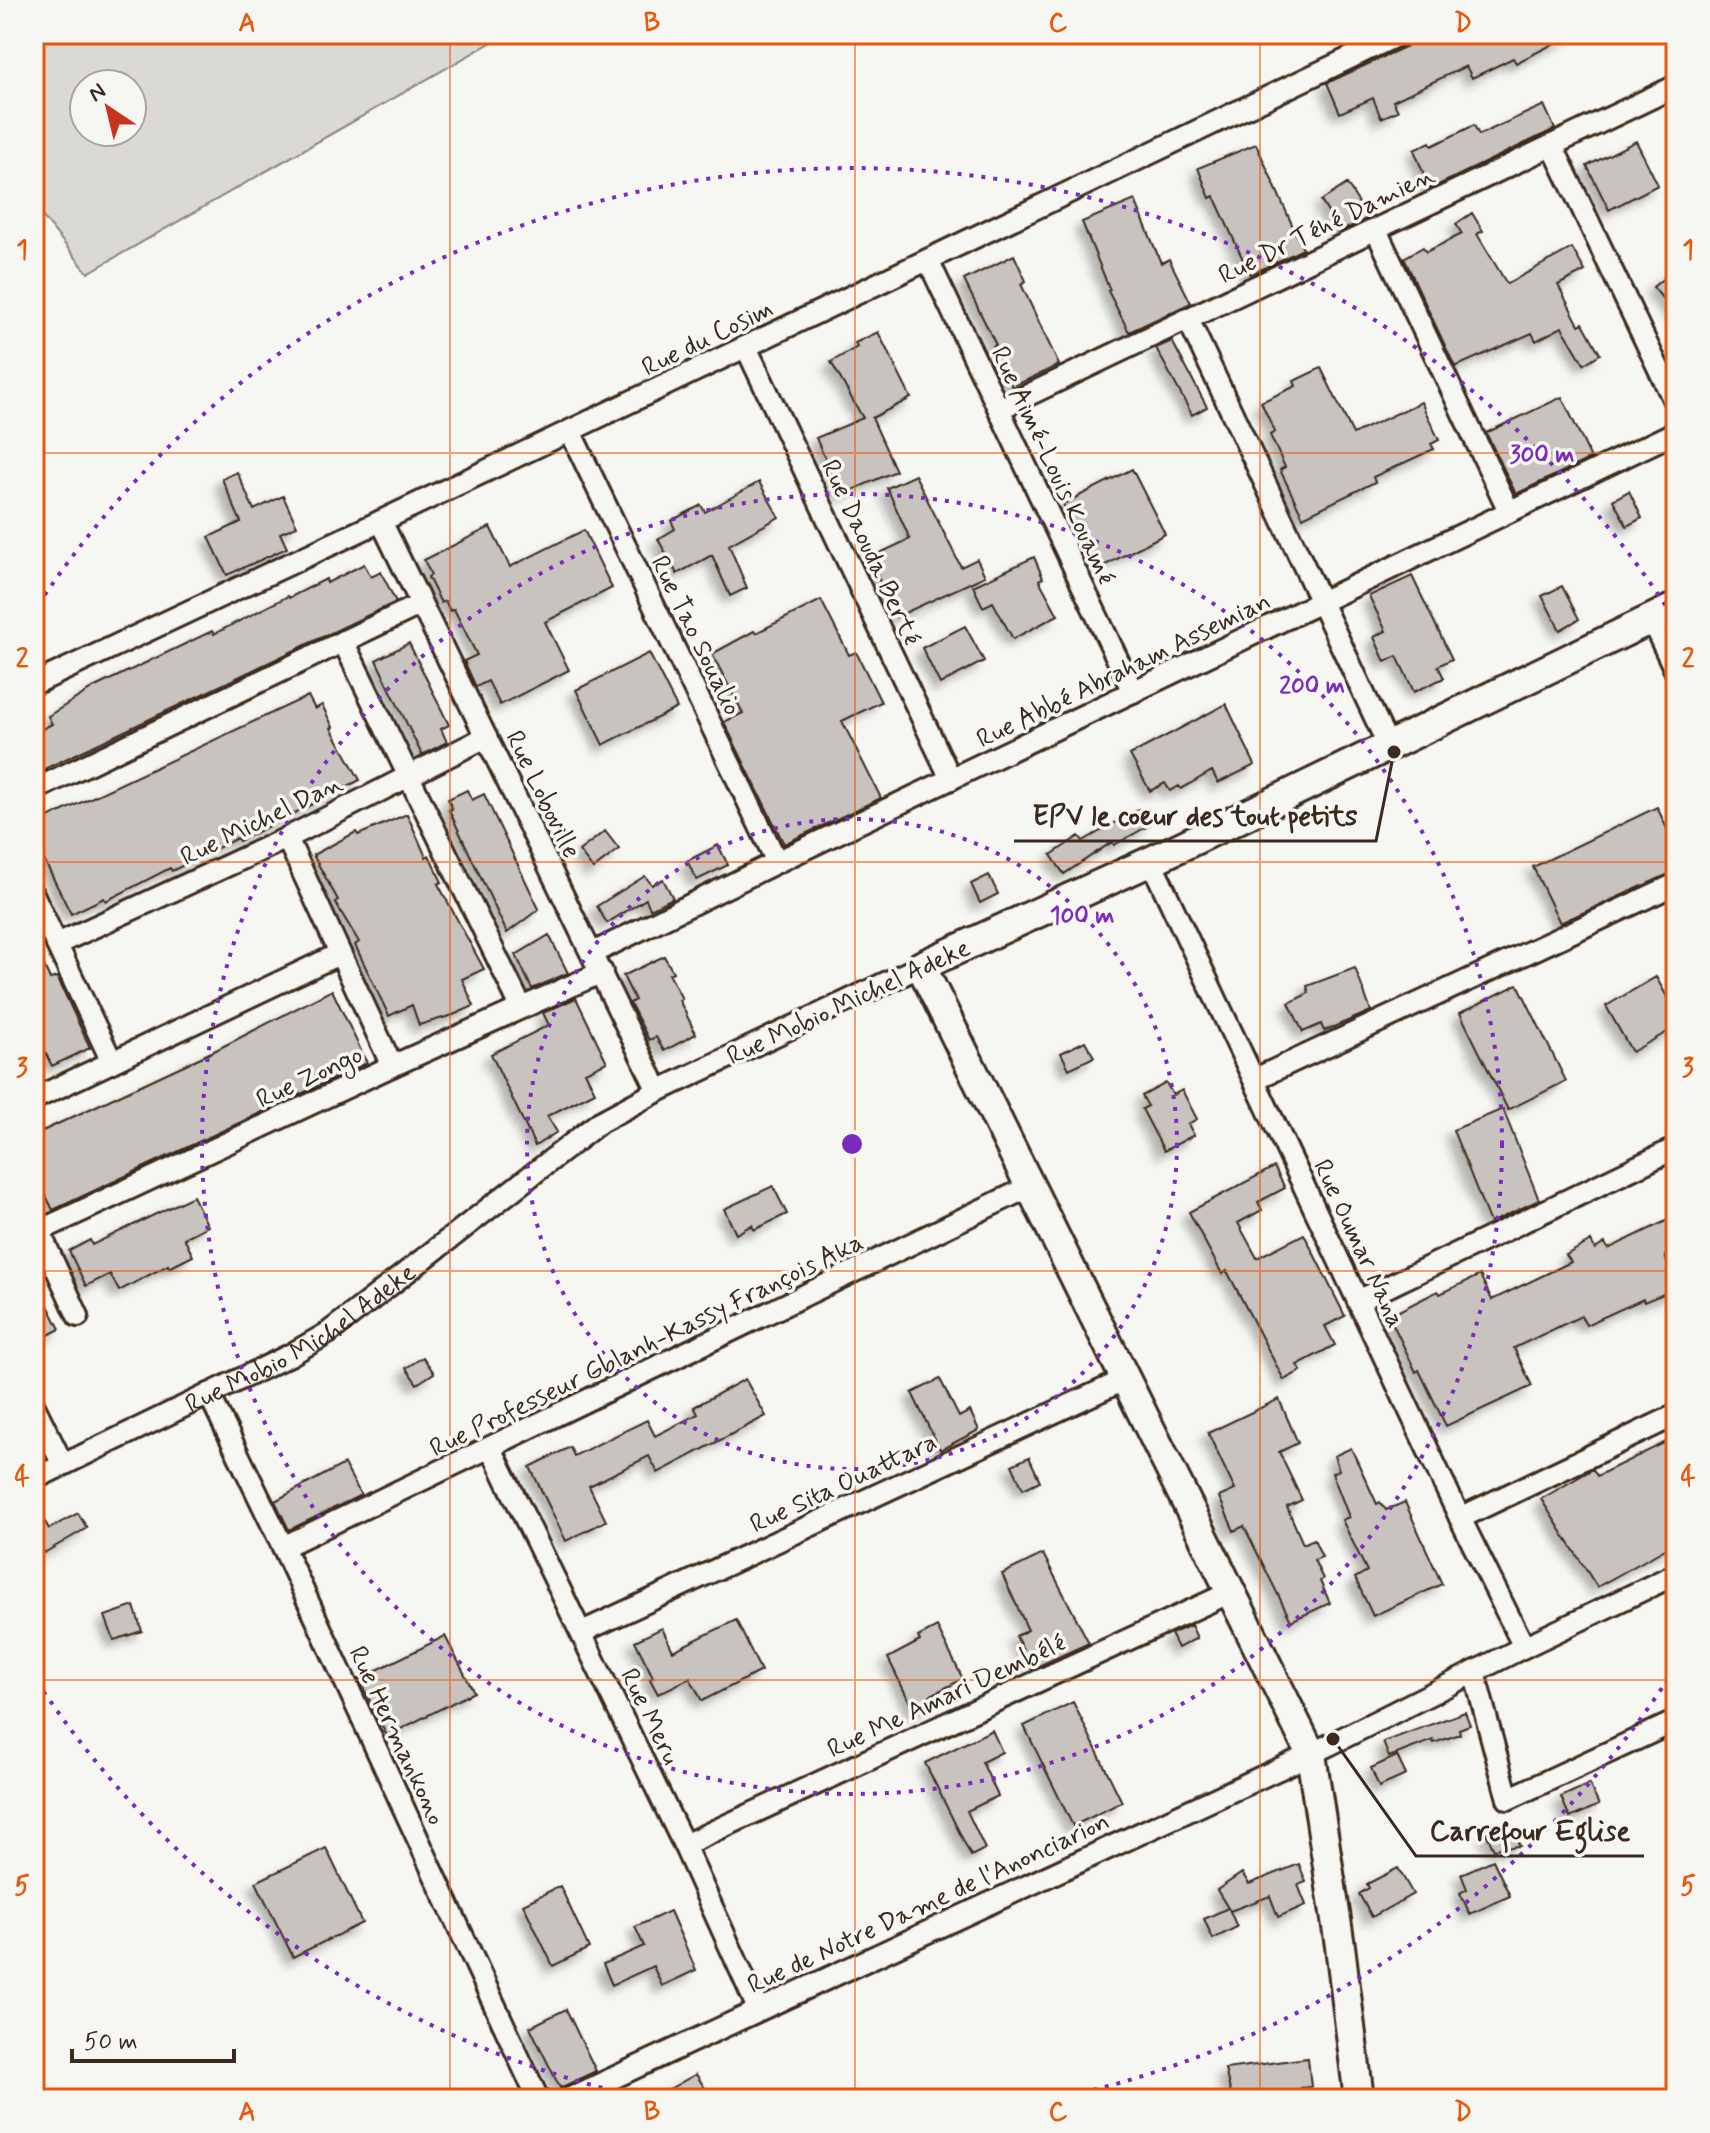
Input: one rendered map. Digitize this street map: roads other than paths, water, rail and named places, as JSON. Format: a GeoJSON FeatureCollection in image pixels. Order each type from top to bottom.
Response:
{"type":"FeatureCollection","features":[{"type":"Feature","properties":{"kind":"street","name":"Rue du Cosim"},"geometry":{"type":"LineString","coordinates":[[34,684],[1400,34]]}},
{"type":"Feature","properties":{"kind":"street","name":"Rue Dr Téhé Damien"},"geometry":{"type":"LineString","coordinates":[[999,409],[1676,86]]}},
{"type":"Feature","properties":{"kind":"street"},"geometry":{"type":"LineString","coordinates":[[1552,145],[1676,405]]}},
{"type":"Feature","properties":{"kind":"street"},"geometry":{"type":"LineString","coordinates":[[1376,230],[1509,511]]}},
{"type":"Feature","properties":{"kind":"street","name":"Rue Aimé-Louis Kouamé"},"geometry":{"type":"LineString","coordinates":[[928,260],[1133,692]]}},
{"type":"Feature","properties":{"kind":"street"},"geometry":{"type":"LineString","coordinates":[[1188,319],[1389,747]]}},
{"type":"Feature","properties":{"kind":"street","name":"Rue Daouda Berté"},"geometry":{"type":"LineString","coordinates":[[746,347],[951,779]]}},
{"type":"Feature","properties":{"kind":"street","name":"Rue Tao Soualio"},"geometry":{"type":"LineString","coordinates":[[570,431],[777,862]]}},
{"type":"Feature","properties":{"kind":"street","name":"Rue Abbé Abraham Assemian"},"geometry":{"type":"LineString","coordinates":[[597,963],[777,862],[1676,432]]}},
{"type":"Feature","properties":{"kind":"street","name":"Rue Loboville"},"geometry":{"type":"LineString","coordinates":[[381,521],[658,1091]]}},
{"type":"Feature","properties":{"kind":"street"},"geometry":{"type":"LineString","coordinates":[[34,790],[421,604]]}},
{"type":"Feature","properties":{"kind":"street"},"geometry":{"type":"LineString","coordinates":[[1664,613],[1676,672]]}},
{"type":"Feature","properties":{"kind":"street","name":"Rue Mobio Michel Adeke"},"geometry":{"type":"LineString","coordinates":[[34,1479],[290,1355],[328,1333],[600,1122],[658,1091],[1151,861],[1664,613]]}},
{"type":"Feature","properties":{"kind":"street"},"geometry":{"type":"LineString","coordinates":[[343,641],[521,1007]]}},
{"type":"Feature","properties":{"kind":"street","name":"Rue Michel Dan"},"geometry":{"type":"LineString","coordinates":[[57,944],[287,838],[486,737]]}},
{"type":"Feature","properties":{"kind":"street"},"geometry":{"type":"LineString","coordinates":[[287,838],[392,1066]]}},
{"type":"Feature","properties":{"kind":"street","name":"Rue Oumar Nana"},"geometry":{"type":"LineString","coordinates":[[1151,861],[1460,1518],[1524,1647]]}},
{"type":"Feature","properties":{"kind":"street"},"geometry":{"type":"LineString","coordinates":[[1255,1079],[1676,884]]}},
{"type":"Feature","properties":{"kind":"street"},"geometry":{"type":"LineString","coordinates":[[34,896],[112,1062]]}},
{"type":"Feature","properties":{"kind":"street"},"geometry":{"type":"LineString","coordinates":[[34,1099],[339,954]]}},
{"type":"Feature","properties":{"kind":"street","name":"Rue Zongo"},"geometry":{"type":"LineString","coordinates":[[36,1225],[521,1007],[597,963]]}},
{"type":"Feature","properties":{"kind":"street"},"geometry":{"type":"LineString","coordinates":[[921,966],[1311,1754],[1359,2099]]}},
{"type":"Feature","properties":{"kind":"street"},"geometry":{"type":"LineString","coordinates":[[1358,1301],[1676,1148]]}},
{"type":"Feature","properties":{"kind":"street","name":"Rue Professeur Gblanh-Kassy François Aka"},"geometry":{"type":"LineString","coordinates":[[283,1547],[1031,1186]]}},
{"type":"Feature","properties":{"kind":"street"},"geometry":{"type":"LineString","coordinates":[[36,1225],[78,1316]]}},
{"type":"Feature","properties":{"kind":"street","name":"Rue Sita Ouattara"},"geometry":{"type":"LineString","coordinates":[[582,1632],[1126,1379]]}},
{"type":"Feature","properties":{"kind":"street","name":"Rue Hermankono"},"geometry":{"type":"LineString","coordinates":[[209,1394],[538,2099]]}},
{"type":"Feature","properties":{"kind":"street"},"geometry":{"type":"LineString","coordinates":[[34,1406],[63,1465]]}},
{"type":"Feature","properties":{"kind":"street"},"geometry":{"type":"LineString","coordinates":[[1460,1518],[1676,1415]]}},
{"type":"Feature","properties":{"kind":"street","name":"Rue Meru"},"geometry":{"type":"LineString","coordinates":[[491,1448],[684,1845],[758,2009]]}},
{"type":"Feature","properties":{"kind":"street","name":"Rue de Notre Dame de l'Anonciarion"},"geometry":{"type":"LineString","coordinates":[[571,2098],[1311,1754],[1676,1574]]}},
{"type":"Feature","properties":{"kind":"street","name":"Rue Me Amari Dembélé"},"geometry":{"type":"LineString","coordinates":[[684,1845],[1231,1592]]}},
{"type":"Feature","properties":{"kind":"street"},"geometry":{"type":"LineString","coordinates":[[1474,1672],[1508,1799],[1676,1721]]}},
{"type":"Feature","properties":{"kind":"place","name":"EPV le coeur des tout petits"},"geometry":{"type":"Point","coordinates":[1394,752]}},
{"type":"Feature","properties":{"kind":"place","name":"Carrefour Eglise"},"geometry":{"type":"Point","coordinates":[1333,1739]}}]}
